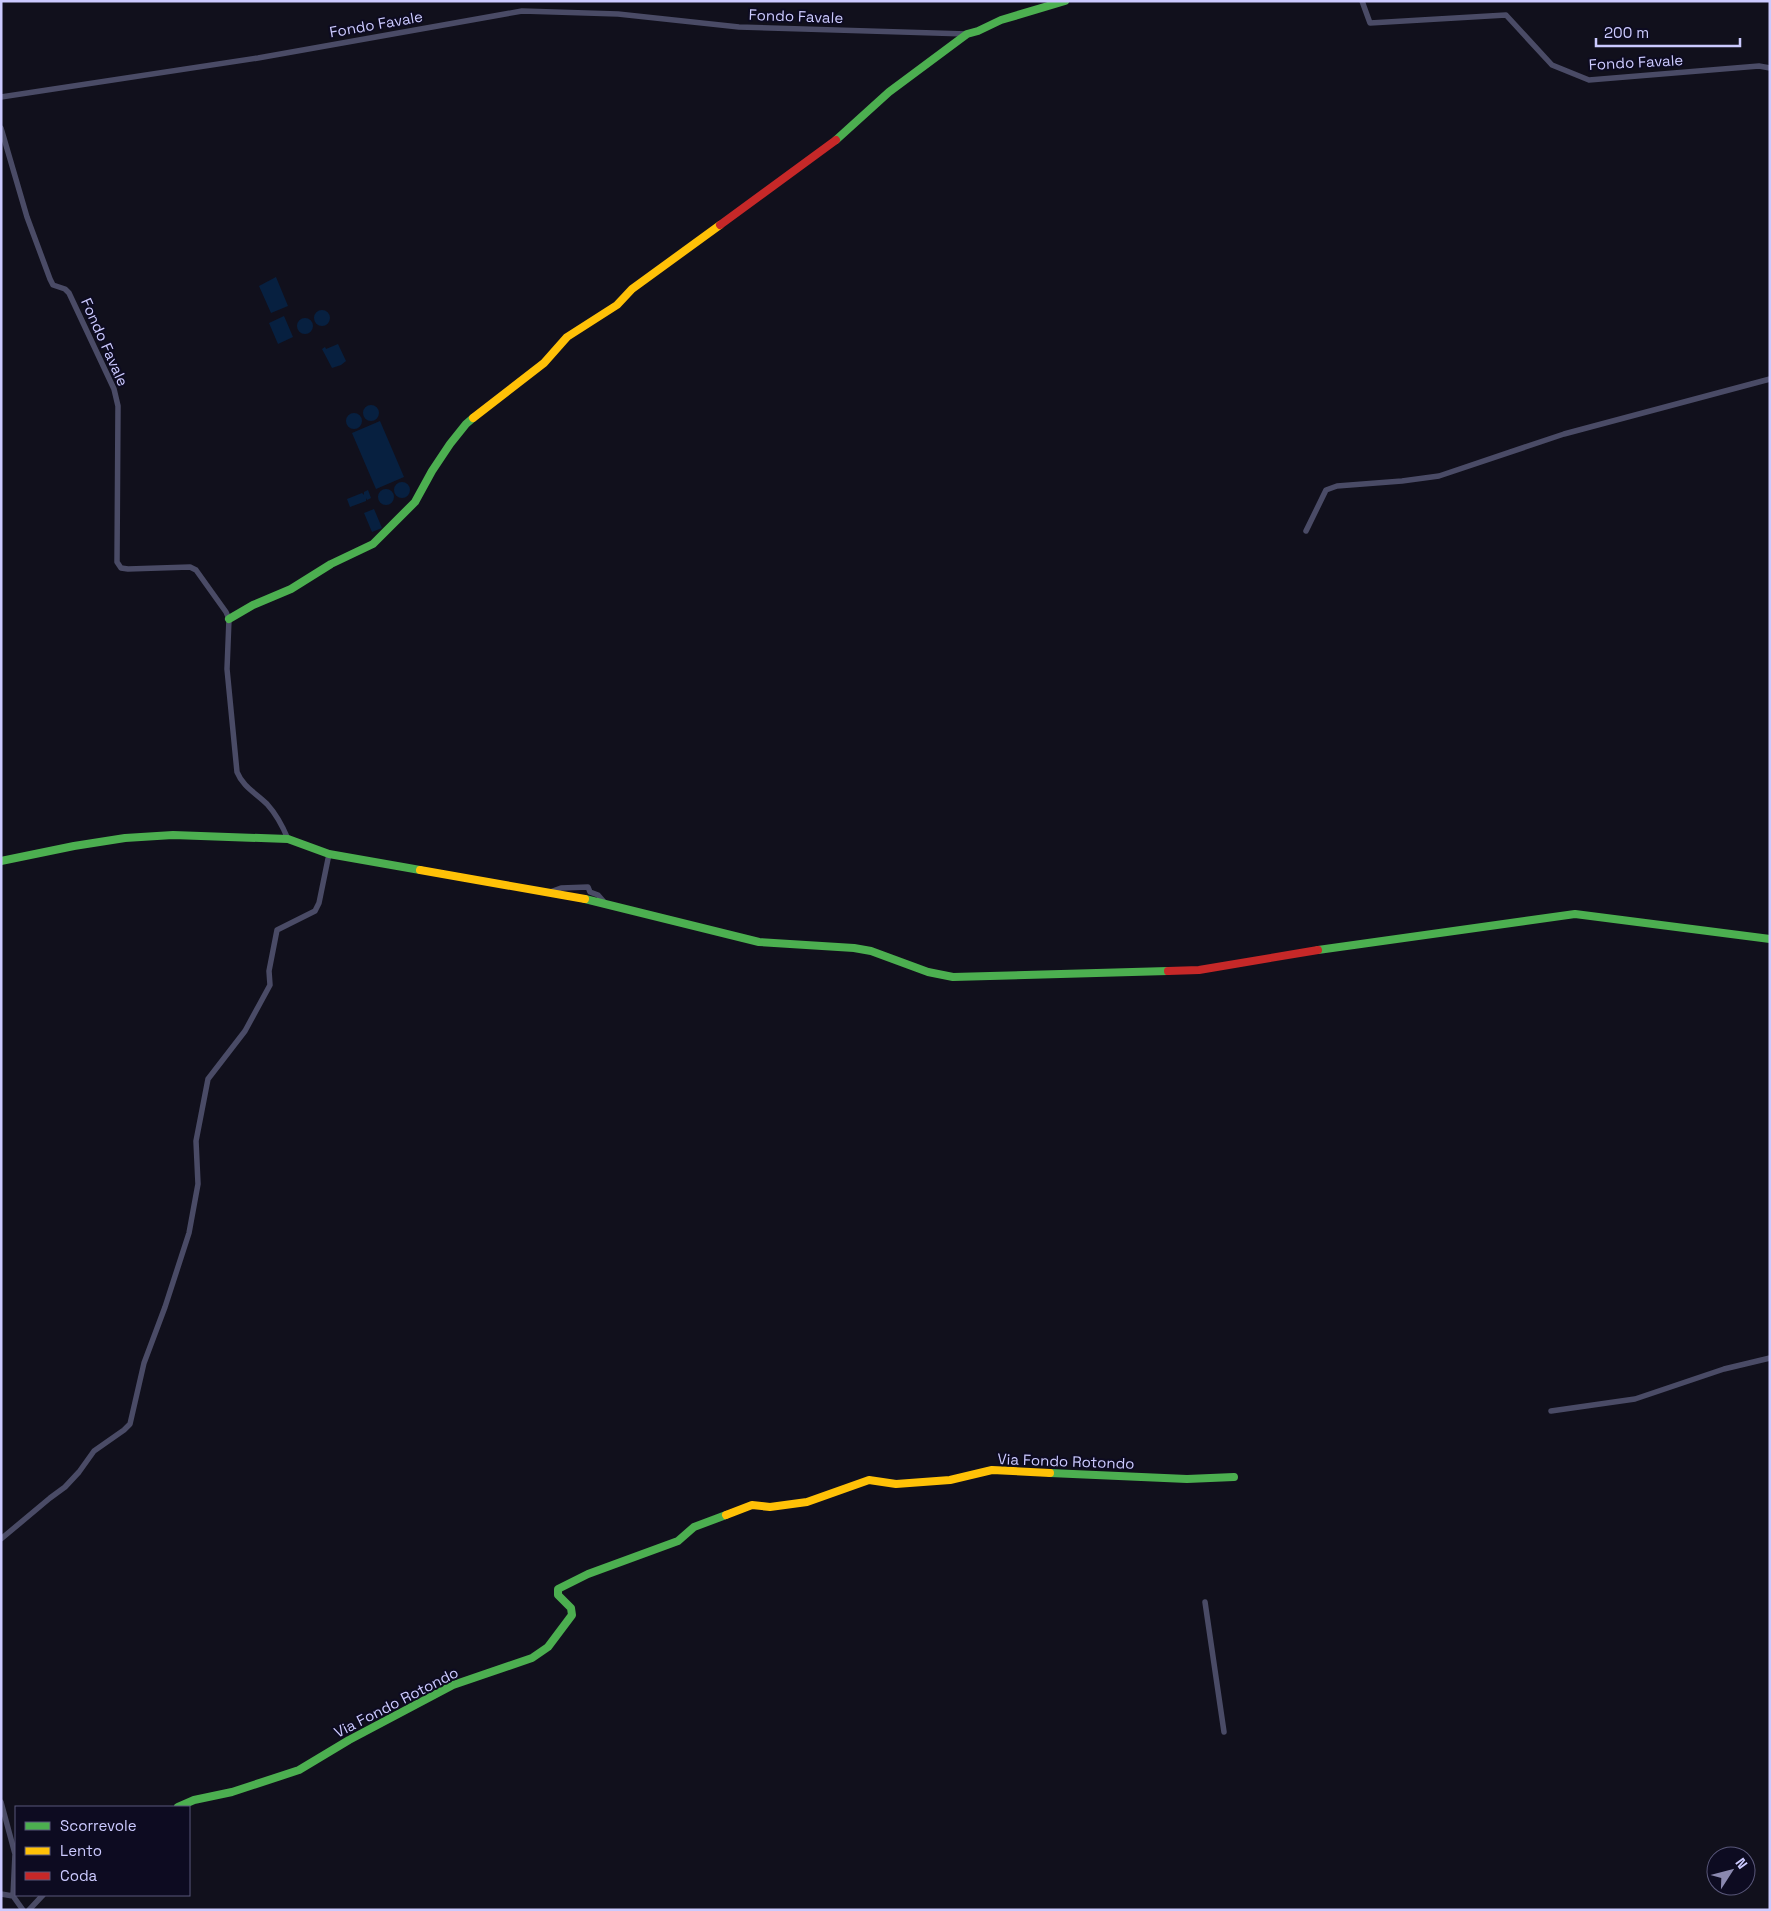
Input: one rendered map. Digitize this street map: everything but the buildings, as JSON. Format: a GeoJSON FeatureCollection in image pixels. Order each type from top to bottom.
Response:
{"type":"FeatureCollection","features":[{"type":"Feature","properties":{"kind":"street"},"geometry":{"type":"LineString","coordinates":[[288,839],[284,828],[268,806],[240,781],[237,772],[227,669],[229,619],[253,605],[291,589],[331,564],[373,544],[415,502],[432,471],[466,424],[544,363],[567,337],[617,305],[632,289],[666,263],[803,166],[842,136],[889,92],[967,34],[1001,20],[1065,1]]}},
{"type":"Feature","properties":{"kind":"street","name":"Fondo Favale"},"geometry":{"type":"LineString","coordinates":[[1362,1],[1370,23],[1506,15],[1552,65],[1589,80],[1759,66],[1770,68]]}},
{"type":"Feature","properties":{"kind":"street","name":"Fondo Favale"},"geometry":{"type":"LineString","coordinates":[[1,97],[258,58],[522,11],[618,14],[739,27],[967,34]]}},
{"type":"Feature","properties":{"kind":"street","name":"Fondo Favale"},"geometry":{"type":"LineString","coordinates":[[1,128],[27,217],[50,279],[53,285],[65,289],[69,293],[114,389],[118,406],[117,562],[121,568],[128,569],[190,567],[196,570],[229,619]]}},
{"type":"Feature","properties":{"kind":"street"},"geometry":{"type":"LineString","coordinates":[[1306,531],[1326,490],[1332,488],[1439,476],[1564,434],[1770,379]]}},
{"type":"Feature","properties":{"kind":"street"},"geometry":{"type":"LineString","coordinates":[[1,861],[74,846],[125,838],[173,834],[288,839],[329,854],[550,892],[759,942],[854,948],[870,951],[928,972],[953,976],[1199,970],[1352,944],[1575,914],[1770,939]]}},
{"type":"Feature","properties":{"kind":"street"},"geometry":{"type":"LineString","coordinates":[[1,1539],[65,1487],[94,1451],[130,1424],[144,1362],[168,1299],[189,1233],[198,1184],[196,1141],[208,1079],[245,1031],[270,985],[269,971],[277,930],[315,911],[320,903],[329,854]]}},
{"type":"Feature","properties":{"kind":"street"},"geometry":{"type":"LineString","coordinates":[[550,892],[561,888],[588,887],[590,892],[598,896],[604,904]]}},
{"type":"Feature","properties":{"kind":"street"},"geometry":{"type":"LineString","coordinates":[[1551,1411],[1634,1399],[1724,1369],[1770,1358]]}},
{"type":"Feature","properties":{"kind":"street","name":"Via Fondo Rotondo"},"geometry":{"type":"LineString","coordinates":[[180,1806],[194,1800],[241,1789],[299,1770],[350,1740],[453,1685],[532,1658],[548,1647],[572,1615],[571,1608],[558,1595],[560,1586],[678,1540],[694,1527],[752,1505],[770,1507],[807,1502],[869,1480],[896,1484],[950,1480],[992,1470],[1187,1479],[1234,1477]]}},
{"type":"Feature","properties":{"kind":"street"},"geometry":{"type":"LineString","coordinates":[[1205,1602],[1224,1732]]}},
{"type":"Feature","properties":{"kind":"street"},"geometry":{"type":"LineString","coordinates":[[1,1802],[15,1854],[13,1896],[23,1910]]}},
{"type":"Feature","properties":{"kind":"street"},"geometry":{"type":"LineString","coordinates":[[1,1894],[13,1896]]}},
{"type":"Feature","properties":{"kind":"street"},"geometry":{"type":"LineString","coordinates":[[29,1910],[42,1896]]}},
{"type":"Feature","properties":{"kind":"water"},"geometry":{"type":"Polygon","coordinates":[[[276,277],[288,306],[271,313],[259,286],[276,277]]]}},
{"type":"Feature","properties":{"kind":"water"},"geometry":{"type":"Polygon","coordinates":[[[322,310],[328,312],[330,318],[328,324],[322,326],[316,324],[314,318],[316,312],[322,310]]]}},
{"type":"Feature","properties":{"kind":"water"},"geometry":{"type":"Polygon","coordinates":[[[284,316],[293,337],[278,344],[269,323],[284,316]]]}},
{"type":"Feature","properties":{"kind":"water"},"geometry":{"type":"Polygon","coordinates":[[[302,318],[308,318],[313,323],[311,332],[302,334],[297,329],[297,323],[302,318]]]}},
{"type":"Feature","properties":{"kind":"water"},"geometry":{"type":"Polygon","coordinates":[[[338,344],[346,361],[332,368],[322,349],[338,344]]]}},
{"type":"Feature","properties":{"kind":"water"},"geometry":{"type":"Polygon","coordinates":[[[371,405],[379,413],[371,421],[363,413],[371,405]]]}},
{"type":"Feature","properties":{"kind":"water"},"geometry":{"type":"Polygon","coordinates":[[[354,413],[362,421],[354,429],[346,421],[354,413]]]}},
{"type":"Feature","properties":{"kind":"water"},"geometry":{"type":"Polygon","coordinates":[[[380,421],[404,477],[376,489],[352,433],[380,421]]]}},
{"type":"Feature","properties":{"kind":"water"},"geometry":{"type":"Polygon","coordinates":[[[402,482],[410,490],[402,498],[394,490],[402,482]]]}},
{"type":"Feature","properties":{"kind":"water"},"geometry":{"type":"Polygon","coordinates":[[[386,489],[394,497],[386,505],[378,497],[386,489]]]}},
{"type":"Feature","properties":{"kind":"water"},"geometry":{"type":"Polygon","coordinates":[[[368,490],[371,498],[367,500],[366,498],[366,501],[350,507],[347,499],[362,493],[364,495],[364,492],[368,490]]]}},
{"type":"Feature","properties":{"kind":"water"},"geometry":{"type":"Polygon","coordinates":[[[374,509],[382,528],[372,532],[364,513],[374,509]]]}},
{"type":"Feature","properties":{"kind":"traffic: fast"},"geometry":{"type":"LineString","coordinates":[[836,140],[889,92],[967,34],[1001,20],[1065,1]]}},
{"type":"Feature","properties":{"kind":"traffic: fast"},"geometry":{"type":"LineString","coordinates":[[229,619],[253,605],[291,589],[331,564],[373,544],[415,502],[450,444],[473,418]]}},
{"type":"Feature","properties":{"kind":"traffic: fast"},"geometry":{"type":"LineString","coordinates":[[1,861],[125,838],[173,835],[288,839],[329,854],[420,870]]}},
{"type":"Feature","properties":{"kind":"traffic: fast"},"geometry":{"type":"LineString","coordinates":[[585,899],[759,942],[854,948],[871,951],[928,972],[953,977],[1168,971]]}},
{"type":"Feature","properties":{"kind":"traffic: fast"},"geometry":{"type":"LineString","coordinates":[[1318,950],[1575,914],[1770,939]]}},
{"type":"Feature","properties":{"kind":"traffic: fast"},"geometry":{"type":"LineString","coordinates":[[1050,1473],[1187,1479],[1234,1477]]}},
{"type":"Feature","properties":{"kind":"traffic: fast"},"geometry":{"type":"LineString","coordinates":[[180,1806],[194,1800],[232,1792],[299,1770],[349,1740],[453,1685],[532,1658],[548,1647],[572,1615],[571,1608],[558,1595],[558,1589],[588,1574],[678,1541],[694,1527],[726,1515]]}},
{"type":"Feature","properties":{"kind":"traffic: slow"},"geometry":{"type":"LineString","coordinates":[[473,418],[544,363],[567,337],[617,305],[632,289],[720,225]]}},
{"type":"Feature","properties":{"kind":"traffic: slow"},"geometry":{"type":"LineString","coordinates":[[420,870],[585,899]]}},
{"type":"Feature","properties":{"kind":"traffic: slow"},"geometry":{"type":"LineString","coordinates":[[726,1515],[752,1505],[770,1507],[807,1502],[869,1480],[896,1484],[950,1480],[992,1470],[1050,1473]]}},
{"type":"Feature","properties":{"kind":"traffic: jam"},"geometry":{"type":"LineString","coordinates":[[720,225],[836,140]]}},
{"type":"Feature","properties":{"kind":"traffic: jam"},"geometry":{"type":"LineString","coordinates":[[1168,971],[1199,970],[1318,950]]}}]}
